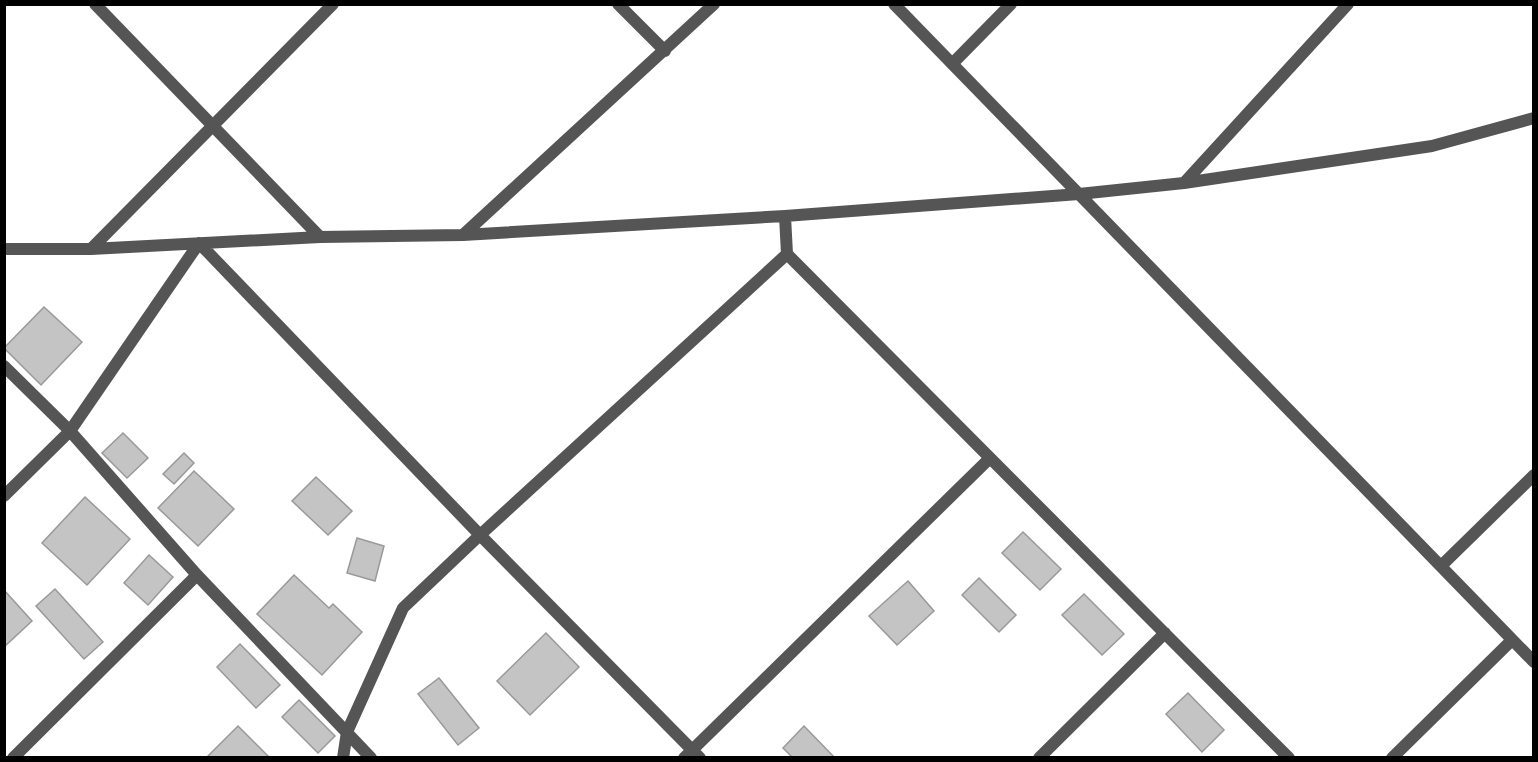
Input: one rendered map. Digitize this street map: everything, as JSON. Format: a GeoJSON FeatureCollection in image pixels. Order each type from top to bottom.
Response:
{"type":"FeatureCollection","features":[{"type":"Feature","properties":{"kind":"street"},"geometry":{"type":"LineString","coordinates":[[95,4],[212,128],[320,237]]}},
{"type":"Feature","properties":{"kind":"street"},"geometry":{"type":"LineString","coordinates":[[91,249],[333,4]]}},
{"type":"Feature","properties":{"kind":"street"},"geometry":{"type":"LineString","coordinates":[[618,4],[664,51]]}},
{"type":"Feature","properties":{"kind":"street"},"geometry":{"type":"LineString","coordinates":[[463,235],[714,4]]}},
{"type":"Feature","properties":{"kind":"street"},"geometry":{"type":"LineString","coordinates":[[894,4],[1533,662]]}},
{"type":"Feature","properties":{"kind":"street"},"geometry":{"type":"LineString","coordinates":[[952,63],[1011,4]]}},
{"type":"Feature","properties":{"kind":"street"},"geometry":{"type":"LineString","coordinates":[[1184,183],[1348,4]]}},
{"type":"Feature","properties":{"kind":"street"},"geometry":{"type":"LineString","coordinates":[[4,249],[91,249],[320,237],[463,235],[785,216],[1079,194],[1184,183],[1432,146],[1533,118]]}},
{"type":"Feature","properties":{"kind":"street"},"geometry":{"type":"LineString","coordinates":[[785,216],[788,254],[1289,758]]}},
{"type":"Feature","properties":{"kind":"street"},"geometry":{"type":"LineString","coordinates":[[4,496],[70,431],[199,243]]}},
{"type":"Feature","properties":{"kind":"street"},"geometry":{"type":"LineString","coordinates":[[199,243],[692,755],[990,458]]}},
{"type":"Feature","properties":{"kind":"street"},"geometry":{"type":"LineString","coordinates":[[343,758],[347,732],[403,608],[788,254]]}},
{"type":"Feature","properties":{"kind":"street"},"geometry":{"type":"LineString","coordinates":[[4,366],[70,431],[197,575],[371,758]]}},
{"type":"Feature","properties":{"kind":"street"},"geometry":{"type":"LineString","coordinates":[[1441,566],[1533,475]]}},
{"type":"Feature","properties":{"kind":"street"},"geometry":{"type":"LineString","coordinates":[[13,758],[197,575]]}},
{"type":"Feature","properties":{"kind":"street"},"geometry":{"type":"LineString","coordinates":[[1039,758],[1165,633]]}},
{"type":"Feature","properties":{"kind":"street"},"geometry":{"type":"LineString","coordinates":[[1392,758],[1512,640]]}},
{"type":"Feature","properties":{"kind":"building"},"geometry":{"type":"Polygon","coordinates":[[[44,307],[82,342],[41,385],[4,348],[44,307]]]}},
{"type":"Feature","properties":{"kind":"building"},"geometry":{"type":"Polygon","coordinates":[[[123,433],[148,458],[127,478],[102,453],[123,433]]]}},
{"type":"Feature","properties":{"kind":"building"},"geometry":{"type":"Polygon","coordinates":[[[184,453],[194,463],[174,484],[163,474],[184,453]]]}},
{"type":"Feature","properties":{"kind":"building"},"geometry":{"type":"Polygon","coordinates":[[[194,471],[234,509],[198,546],[158,508],[194,471]]]}},
{"type":"Feature","properties":{"kind":"building"},"geometry":{"type":"Polygon","coordinates":[[[316,477],[352,511],[328,535],[292,501],[316,477]]]}},
{"type":"Feature","properties":{"kind":"building"},"geometry":{"type":"Polygon","coordinates":[[[85,497],[130,539],[87,585],[42,543],[85,497]]]}},
{"type":"Feature","properties":{"kind":"building"},"geometry":{"type":"Polygon","coordinates":[[[1023,532],[1061,569],[1040,590],[1002,553],[1023,532]]]}},
{"type":"Feature","properties":{"kind":"building"},"geometry":{"type":"Polygon","coordinates":[[[357,538],[384,546],[375,581],[347,573],[357,538]]]}},
{"type":"Feature","properties":{"kind":"building"},"geometry":{"type":"Polygon","coordinates":[[[149,555],[173,577],[148,605],[124,583],[149,555]]]}},
{"type":"Feature","properties":{"kind":"building"},"geometry":{"type":"Polygon","coordinates":[[[294,575],[329,608],[333,604],[362,632],[322,675],[257,614],[294,575]]]}},
{"type":"Feature","properties":{"kind":"building"},"geometry":{"type":"Polygon","coordinates":[[[979,578],[1016,615],[999,632],[962,595],[979,578]]]}},
{"type":"Feature","properties":{"kind":"building"},"geometry":{"type":"Polygon","coordinates":[[[908,581],[934,611],[897,645],[869,616],[908,581]]]}},
{"type":"Feature","properties":{"kind":"building"},"geometry":{"type":"Polygon","coordinates":[[[55,589],[103,642],[84,659],[36,606],[55,589]]]}},
{"type":"Feature","properties":{"kind":"building"},"geometry":{"type":"Polygon","coordinates":[[[4,590],[32,621],[4,647],[4,590]]]}},
{"type":"Feature","properties":{"kind":"building"},"geometry":{"type":"Polygon","coordinates":[[[1084,594],[1124,634],[1102,655],[1062,615],[1084,594]]]}},
{"type":"Feature","properties":{"kind":"building"},"geometry":{"type":"Polygon","coordinates":[[[546,633],[579,667],[530,715],[497,681],[546,633]]]}},
{"type":"Feature","properties":{"kind":"building"},"geometry":{"type":"Polygon","coordinates":[[[240,644],[280,685],[256,708],[217,667],[240,644]]]}},
{"type":"Feature","properties":{"kind":"building"},"geometry":{"type":"Polygon","coordinates":[[[439,678],[479,728],[458,745],[418,694],[439,678]]]}},
{"type":"Feature","properties":{"kind":"building"},"geometry":{"type":"Polygon","coordinates":[[[1188,693],[1224,730],[1202,752],[1166,714],[1188,693]]]}},
{"type":"Feature","properties":{"kind":"building"},"geometry":{"type":"Polygon","coordinates":[[[299,700],[335,736],[318,753],[282,717],[299,700]]]}},
{"type":"Feature","properties":{"kind":"building"},"geometry":{"type":"Polygon","coordinates":[[[238,726],[270,758],[206,758],[238,726]]]}},
{"type":"Feature","properties":{"kind":"building"},"geometry":{"type":"Polygon","coordinates":[[[804,726],[835,758],[793,758],[783,748],[804,726]]]}}]}
